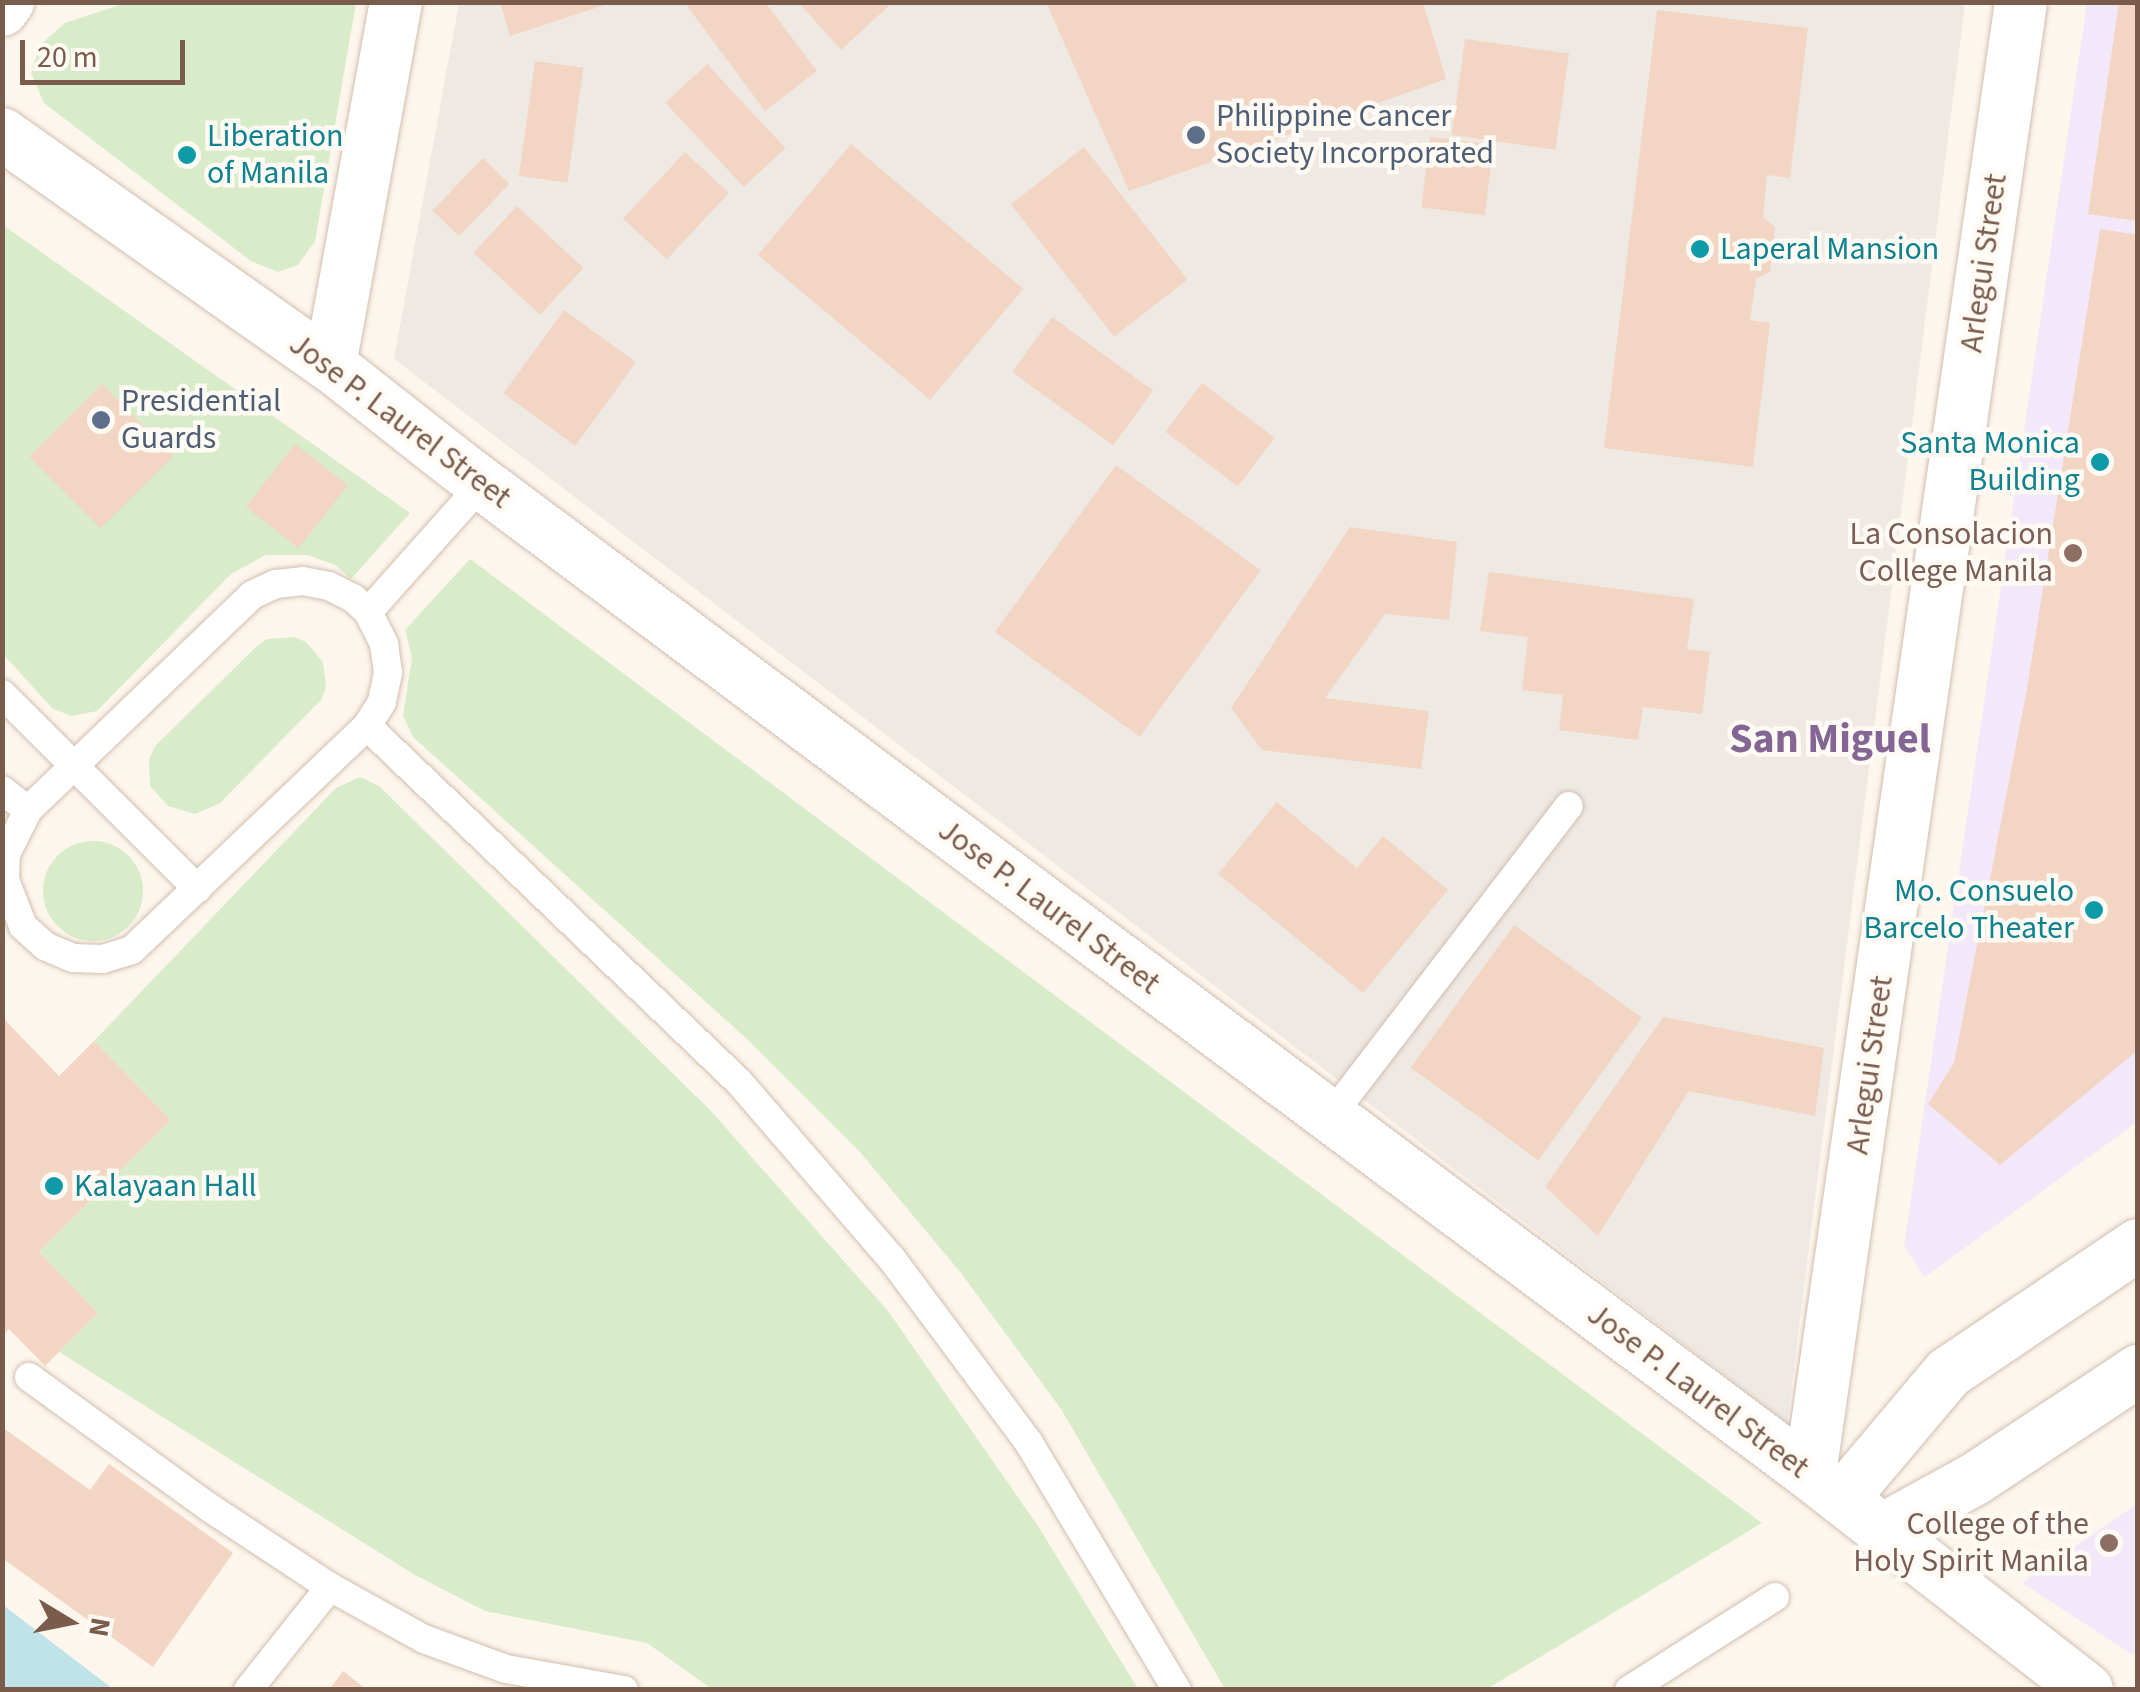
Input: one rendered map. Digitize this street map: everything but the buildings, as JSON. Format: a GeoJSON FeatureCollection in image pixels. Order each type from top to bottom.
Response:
{"type":"FeatureCollection","features":[{"type":"Feature","properties":{"kind":"street"},"geometry":{"type":"LineString","coordinates":[[2,10],[8,2]]}},
{"type":"Feature","properties":{"kind":"street"},"geometry":{"type":"LineString","coordinates":[[330,365],[396,2]]}},
{"type":"Feature","properties":{"kind":"street","name":"Arlegui Street"},"geometry":{"type":"LineString","coordinates":[[1844,1501],[2021,2]]}},
{"type":"Feature","properties":{"kind":"street","name":"Jose P. Laurel Street"},"geometry":{"type":"LineString","coordinates":[[2,134],[330,365],[482,484],[1844,1501],[2087,1690]]}},
{"type":"Feature","properties":{"kind":"street"},"geometry":{"type":"LineString","coordinates":[[1844,1501],[1948,1373],[2138,1245]]}},
{"type":"Feature","properties":{"kind":"street"},"geometry":{"type":"LineString","coordinates":[[1844,1501],[1975,1479],[2138,1371]]}},
{"type":"Feature","properties":{"kind":"lane"},"geometry":{"type":"LineString","coordinates":[[368,612],[482,484]]}},
{"type":"Feature","properties":{"kind":"lane"},"geometry":{"type":"LineString","coordinates":[[302,581],[329,586],[368,612],[384,644],[388,673],[382,702],[367,726],[132,950],[102,959],[73,958],[45,946],[23,926],[5,880],[6,854],[28,810],[252,595],[276,584],[302,581]]}},
{"type":"Feature","properties":{"kind":"lane"},"geometry":{"type":"LineString","coordinates":[[2,694],[198,889]]}},
{"type":"Feature","properties":{"kind":"lane"},"geometry":{"type":"LineString","coordinates":[[367,726],[739,1082],[892,1259],[1029,1443],[1177,1690]]}},
{"type":"Feature","properties":{"kind":"lane"},"geometry":{"type":"LineString","coordinates":[[2,790],[28,810]]}},
{"type":"Feature","properties":{"kind":"lane"},"geometry":{"type":"LineString","coordinates":[[1330,1117],[1569,806]]}},
{"type":"Feature","properties":{"kind":"lane"},"geometry":{"type":"LineString","coordinates":[[30,1378],[210,1508],[330,1587],[424,1639],[506,1669],[624,1690]]}},
{"type":"Feature","properties":{"kind":"lane"},"geometry":{"type":"LineString","coordinates":[[248,1690],[330,1587]]}},
{"type":"Feature","properties":{"kind":"lane"},"geometry":{"type":"LineString","coordinates":[[1629,1690],[1775,1596]]}},
{"type":"Feature","properties":{"kind":"shaded area"},"geometry":{"type":"Polygon","coordinates":[[[459,3],[1965,3],[1787,1423],[394,359],[459,3]]]}},
{"type":"Feature","properties":{"kind":"shaded area","name":"La Consolacion College Manila"},"geometry":{"type":"Polygon","coordinates":[[[2087,3],[2137,3],[2137,1122],[1925,1277],[1904,1246],[2087,3]]]}},
{"type":"Feature","properties":{"kind":"shaded area","name":"College of the Holy Spirit Manila"},"geometry":{"type":"Polygon","coordinates":[[[2137,1504],[2138,1655],[2133,1655],[2022,1583],[2137,1504]]]}},
{"type":"Feature","properties":{"kind":"green space"},"geometry":{"type":"Polygon","coordinates":[[[129,2],[356,3],[315,241],[298,265],[278,272],[251,261],[44,103],[31,73],[40,45],[65,23],[129,2]]]}},
{"type":"Feature","properties":{"kind":"green space"},"geometry":{"type":"Polygon","coordinates":[[[3,225],[410,513],[351,579],[335,565],[307,555],[266,555],[231,574],[97,711],[72,716],[53,709],[3,654],[3,225]]]}},
{"type":"Feature","properties":{"kind":"green space"},"geometry":{"type":"Polygon","coordinates":[[[470,559],[1762,1523],[1487,1689],[1225,1689],[1061,1409],[961,1273],[860,1152],[748,1040],[413,737],[403,716],[412,658],[405,630],[470,559]]]}},
{"type":"Feature","properties":{"kind":"green space"},"geometry":{"type":"Polygon","coordinates":[[[294,637],[306,642],[323,662],[326,688],[321,700],[220,803],[195,814],[168,806],[150,786],[149,759],[155,746],[257,646],[267,639],[294,637]]]}},
{"type":"Feature","properties":{"kind":"green space"},"geometry":{"type":"Polygon","coordinates":[[[360,777],[379,786],[711,1111],[888,1311],[1038,1526],[1138,1689],[712,1689],[647,1643],[485,1611],[415,1575],[59,1352],[98,1313],[39,1252],[171,1120],[94,1041],[336,788],[360,777]]]}},
{"type":"Feature","properties":{"kind":"green space"},"geometry":{"type":"Polygon","coordinates":[[[93,841],[112,845],[129,855],[139,872],[143,891],[139,910],[129,927],[112,937],[93,941],[74,937],[57,927],[47,910],[43,891],[47,872],[57,855],[74,845],[93,841]]]}},
{"type":"Feature","properties":{"kind":"water"},"geometry":{"type":"Polygon","coordinates":[[[3,1605],[113,1689],[3,1689],[3,1605]]]}},
{"type":"Feature","properties":{"kind":"place","name":"Philippine Cancer Society Incorporated"},"geometry":{"type":"Point","coordinates":[1196,135]}},
{"type":"Feature","properties":{"kind":"place","name":"Liberation of Manila"},"geometry":{"type":"Point","coordinates":[187,155]}},
{"type":"Feature","properties":{"kind":"place","name":"Laperal Mansion"},"geometry":{"type":"Point","coordinates":[1700,249]}},
{"type":"Feature","properties":{"kind":"place","name":"Presidential Guards"},"geometry":{"type":"Point","coordinates":[101,420]}},
{"type":"Feature","properties":{"kind":"place","name":"Santa Monica Building"},"geometry":{"type":"Point","coordinates":[2100,462]}},
{"type":"Feature","properties":{"kind":"place","name":"La Consolacion College Manila"},"geometry":{"type":"Point","coordinates":[2073,553]}},
{"type":"Feature","properties":{"kind":"place","name":"Mo. Consuelo Barcelo Theater"},"geometry":{"type":"Point","coordinates":[2094,910]}},
{"type":"Feature","properties":{"kind":"place","name":"Kalayaan Hall"},"geometry":{"type":"Point","coordinates":[54,1186]}},
{"type":"Feature","properties":{"kind":"place","name":"College of the Holy Spirit Manila"},"geometry":{"type":"Point","coordinates":[2109,1543]}},
{"type":"Feature","properties":{"kind":"district","name":"San Miguel"},"geometry":{"type":"Point","coordinates":[1830,739]}}]}
